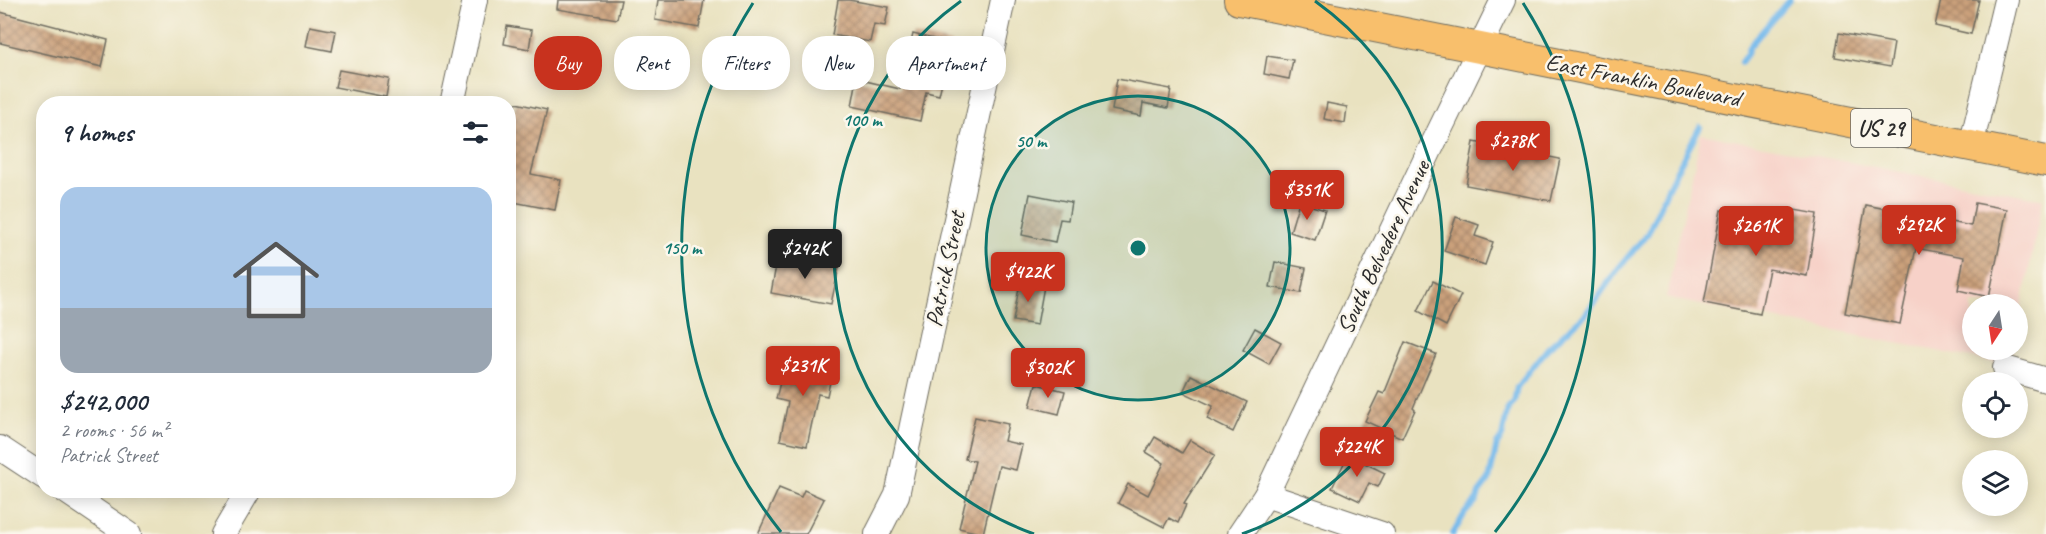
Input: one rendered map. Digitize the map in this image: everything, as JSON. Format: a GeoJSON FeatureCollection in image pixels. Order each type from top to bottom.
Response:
{"type":"FeatureCollection","features":[{"type":"Feature","properties":{"kind":"main road","name":"East Franklin Boulevard"},"geometry":{"type":"LineString","coordinates":[[1239,0],[2046,161]]}},
{"type":"Feature","properties":{"kind":"street"},"geometry":{"type":"LineString","coordinates":[[454,96],[475,0]]}},
{"type":"Feature","properties":{"kind":"street","name":"Patrick Street"},"geometry":{"type":"LineString","coordinates":[[877,534],[897,495],[1003,0]]}},
{"type":"Feature","properties":{"kind":"street","name":"South Belvedere Avenue"},"geometry":{"type":"LineString","coordinates":[[1240,534],[1266,495],[1503,0]]}},
{"type":"Feature","properties":{"kind":"street"},"geometry":{"type":"LineString","coordinates":[[1971,146],[2006,0]]}},
{"type":"Feature","properties":{"kind":"street"},"geometry":{"type":"LineString","coordinates":[[2005,368],[2046,380]]}},
{"type":"Feature","properties":{"kind":"street"},"geometry":{"type":"LineString","coordinates":[[0,448],[36,472]]}},
{"type":"Feature","properties":{"kind":"street"},"geometry":{"type":"LineString","coordinates":[[1266,495],[1382,534]]}},
{"type":"Feature","properties":{"kind":"street"},"geometry":{"type":"LineString","coordinates":[[76,498],[129,534]]}},
{"type":"Feature","properties":{"kind":"street"},"geometry":{"type":"LineString","coordinates":[[223,534],[244,498]]}},
{"type":"Feature","properties":{"kind":"shaded area"},"geometry":{"type":"Polygon","coordinates":[[[1701,134],[2043,199],[2024,294],[1962,294],[1962,356],[1666,298],[1701,134]]]}},
{"type":"Feature","properties":{"kind":"shaded area"},"geometry":{"type":"Polygon","coordinates":[[[1983,360],[2010,360],[2009,365],[1983,360]]]}},
{"type":"Feature","properties":{"kind":"building"},"geometry":{"type":"Polygon","coordinates":[[[558,0],[621,0],[617,19],[557,9],[558,0]]]}},
{"type":"Feature","properties":{"kind":"building"},"geometry":{"type":"Polygon","coordinates":[[[658,0],[704,0],[699,28],[655,20],[658,0]]]}},
{"type":"Feature","properties":{"kind":"building"},"geometry":{"type":"Polygon","coordinates":[[[838,0],[889,7],[885,26],[874,24],[871,36],[832,35],[838,0]]]}},
{"type":"Feature","properties":{"kind":"building"},"geometry":{"type":"Polygon","coordinates":[[[1941,0],[1979,0],[1971,34],[1935,26],[1941,0]]]}},
{"type":"Feature","properties":{"kind":"building"},"geometry":{"type":"Polygon","coordinates":[[[0,12],[108,40],[102,67],[0,43],[0,12]]]}},
{"type":"Feature","properties":{"kind":"building"},"geometry":{"type":"Polygon","coordinates":[[[310,26],[336,31],[332,51],[306,46],[310,26]]]}},
{"type":"Feature","properties":{"kind":"building"},"geometry":{"type":"Polygon","coordinates":[[[507,26],[532,30],[529,49],[504,44],[507,26]]]}},
{"type":"Feature","properties":{"kind":"building"},"geometry":{"type":"Polygon","coordinates":[[[1839,33],[1894,43],[1890,67],[1835,57],[1839,33]]]}},
{"type":"Feature","properties":{"kind":"building"},"geometry":{"type":"Polygon","coordinates":[[[1267,56],[1293,60],[1289,79],[1264,74],[1267,56]]]}},
{"type":"Feature","properties":{"kind":"building"},"geometry":{"type":"Polygon","coordinates":[[[339,70],[389,79],[386,96],[335,87],[339,70]]]}},
{"type":"Feature","properties":{"kind":"building"},"geometry":{"type":"Polygon","coordinates":[[[1117,79],[1171,89],[1168,108],[1143,103],[1141,116],[1112,110],[1117,79]]]}},
{"type":"Feature","properties":{"kind":"building"},"geometry":{"type":"Polygon","coordinates":[[[874,83],[886,86],[886,90],[940,90],[939,95],[926,92],[920,121],[852,106],[855,90],[874,90],[874,83]]]}},
{"type":"Feature","properties":{"kind":"building"},"geometry":{"type":"Polygon","coordinates":[[[516,103],[547,110],[531,174],[561,180],[555,210],[516,203],[516,103]]]}},
{"type":"Feature","properties":{"kind":"building"},"geometry":{"type":"Polygon","coordinates":[[[1327,103],[1347,107],[1345,123],[1324,119],[1327,103]]]}},
{"type":"Feature","properties":{"kind":"building"},"geometry":{"type":"Polygon","coordinates":[[[1474,142],[1560,159],[1551,201],[1466,185],[1474,142]]]}},
{"type":"Feature","properties":{"kind":"building"},"geometry":{"type":"Polygon","coordinates":[[[1030,194],[1071,202],[1068,220],[1060,219],[1055,242],[1022,235],[1030,194]]]}},
{"type":"Feature","properties":{"kind":"building"},"geometry":{"type":"Polygon","coordinates":[[[1299,202],[1325,210],[1315,240],[1290,232],[1299,202]]]}},
{"type":"Feature","properties":{"kind":"building"},"geometry":{"type":"Polygon","coordinates":[[[1975,203],[2007,209],[1990,294],[1958,290],[1964,257],[1916,248],[1900,324],[1845,313],[1866,205],[1971,226],[1975,203]]]}},
{"type":"Feature","properties":{"kind":"building"},"geometry":{"type":"Polygon","coordinates":[[[1721,210],[1792,224],[1795,210],[1817,214],[1807,276],[1769,269],[1760,314],[1704,303],[1721,210]]]}},
{"type":"Feature","properties":{"kind":"building"},"geometry":{"type":"Polygon","coordinates":[[[1456,217],[1479,225],[1475,236],[1493,242],[1485,265],[1444,251],[1456,217]]]}},
{"type":"Feature","properties":{"kind":"building"},"geometry":{"type":"Polygon","coordinates":[[[778,255],[839,267],[831,304],[771,293],[778,255]]]}},
{"type":"Feature","properties":{"kind":"building"},"geometry":{"type":"Polygon","coordinates":[[[1275,262],[1306,268],[1301,293],[1270,287],[1275,262]]]}},
{"type":"Feature","properties":{"kind":"building"},"geometry":{"type":"Polygon","coordinates":[[[1433,281],[1461,295],[1446,326],[1418,311],[1433,281]]]}},
{"type":"Feature","properties":{"kind":"building"},"geometry":{"type":"Polygon","coordinates":[[[1020,282],[1044,286],[1037,325],[1013,321],[1020,282]]]}},
{"type":"Feature","properties":{"kind":"building"},"geometry":{"type":"Polygon","coordinates":[[[1255,328],[1281,342],[1269,364],[1243,350],[1255,328]]]}},
{"type":"Feature","properties":{"kind":"building"},"geometry":{"type":"Polygon","coordinates":[[[1405,342],[1436,354],[1402,438],[1365,421],[1379,392],[1384,394],[1405,342]]]}},
{"type":"Feature","properties":{"kind":"building"},"geometry":{"type":"Polygon","coordinates":[[[798,355],[834,363],[827,396],[818,394],[807,446],[780,440],[788,402],[776,399],[781,378],[792,381],[798,355]]]}},
{"type":"Feature","properties":{"kind":"building"},"geometry":{"type":"Polygon","coordinates":[[[1191,375],[1247,402],[1233,432],[1207,419],[1213,406],[1183,392],[1191,375]]]}},
{"type":"Feature","properties":{"kind":"building"},"geometry":{"type":"Polygon","coordinates":[[[1036,384],[1065,391],[1059,414],[1030,407],[1036,384]]]}},
{"type":"Feature","properties":{"kind":"building"},"geometry":{"type":"Polygon","coordinates":[[[975,417],[1008,424],[1004,441],[1022,445],[1016,470],[999,466],[983,534],[959,528],[975,461],[965,459],[975,417]]]}},
{"type":"Feature","properties":{"kind":"building"},"geometry":{"type":"Polygon","coordinates":[[[1155,437],[1182,453],[1190,440],[1215,455],[1184,504],[1186,505],[1178,523],[1169,518],[1164,527],[1118,503],[1128,484],[1148,495],[1164,463],[1146,452],[1155,437]]]}},
{"type":"Feature","properties":{"kind":"building"},"geometry":{"type":"Polygon","coordinates":[[[1348,455],[1385,473],[1378,487],[1369,483],[1360,501],[1332,488],[1348,455]]]}},
{"type":"Feature","properties":{"kind":"building"},"geometry":{"type":"Polygon","coordinates":[[[779,488],[801,497],[804,490],[824,499],[806,534],[758,534],[779,488]]]}},
{"type":"Feature","properties":{"kind":"waterway"},"geometry":{"type":"LineString","coordinates":[[1741,62],[1749,47],[1789,0]]}},
{"type":"Feature","properties":{"kind":"waterway"},"geometry":{"type":"LineString","coordinates":[[1453,534],[1489,480],[1497,444],[1502,437],[1508,408],[1514,402],[1517,387],[1548,348],[1585,315],[1618,269],[1648,233],[1671,181],[1700,127]]}}]}
